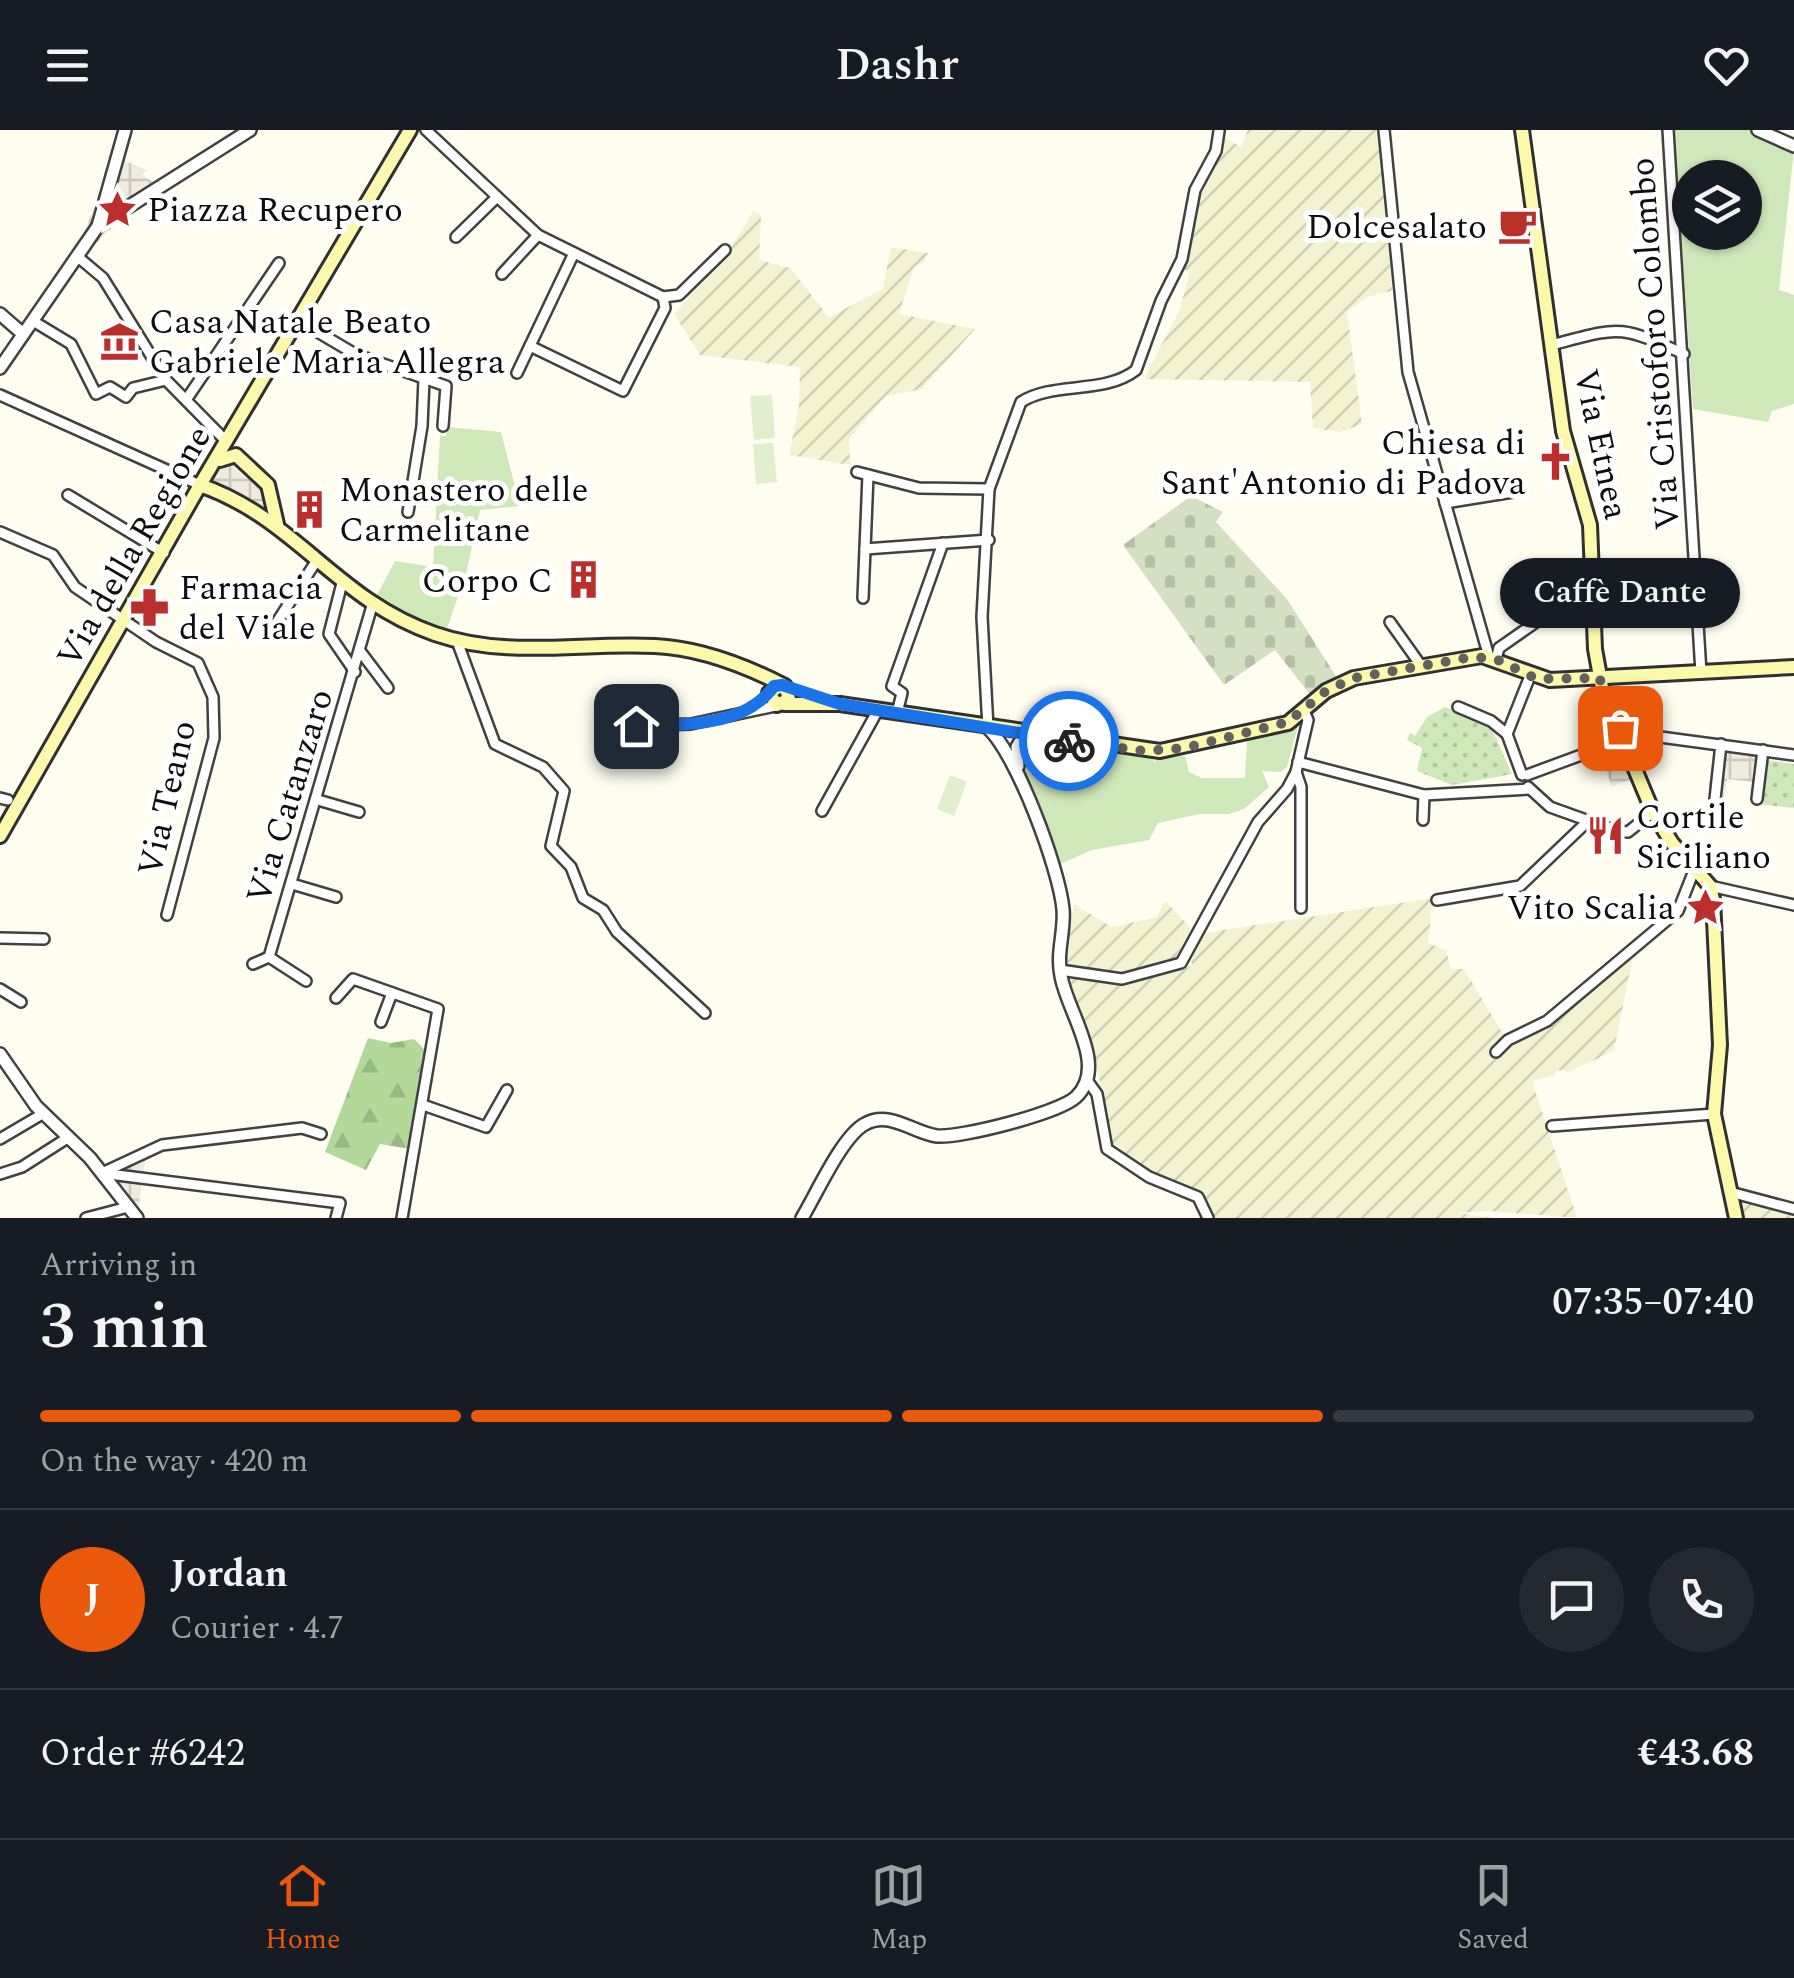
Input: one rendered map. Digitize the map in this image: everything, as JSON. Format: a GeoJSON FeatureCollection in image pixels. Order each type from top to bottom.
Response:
{"type":"FeatureCollection","features":[{"type":"Feature","properties":{"kind":"main road","name":"Via della Regione"},"geometry":{"type":"LineString","coordinates":[[0,836],[200,485],[410,130]]}},
{"type":"Feature","properties":{"kind":"main road","name":"Via Etnea"},"geometry":{"type":"LineString","coordinates":[[1522,130],[1563,431],[1590,525],[1602,693],[1625,737],[1653,812],[1710,886]]}},
{"type":"Feature","properties":{"kind":"main road"},"geometry":{"type":"LineString","coordinates":[[240,422],[231,446],[268,486],[277,524]]}},
{"type":"Feature","properties":{"kind":"main road"},"geometry":{"type":"LineString","coordinates":[[220,492],[214,479],[219,456],[236,455]]}},
{"type":"Feature","properties":{"kind":"main road"},"geometry":{"type":"LineString","coordinates":[[200,485],[254,508],[277,524],[372,606],[457,641],[536,650],[676,648],[736,667],[779,695],[988,728],[1012,736],[1122,749],[1174,750],[1275,728],[1344,682],[1493,658],[1530,676],[1600,678],[1794,667]]}},
{"type":"Feature","properties":{"kind":"main road"},"geometry":{"type":"LineString","coordinates":[[254,508],[269,500],[268,486]]}},
{"type":"Feature","properties":{"kind":"main road"},"geometry":{"type":"LineString","coordinates":[[1710,886],[1720,1045],[1714,1114],[1736,1218]]}},
{"type":"Feature","properties":{"kind":"street"},"geometry":{"type":"LineString","coordinates":[[98,226],[99,210],[125,130]]}},
{"type":"Feature","properties":{"kind":"street"},"geometry":{"type":"LineString","coordinates":[[0,368],[98,226],[250,130]]}},
{"type":"Feature","properties":{"kind":"street"},"geometry":{"type":"LineString","coordinates":[[426,130],[538,235],[664,298],[688,289],[725,250]]}},
{"type":"Feature","properties":{"kind":"street"},"geometry":{"type":"LineString","coordinates":[[988,728],[982,617],[989,489],[1023,399],[1110,382],[1130,375],[1142,362],[1161,301],[1188,241],[1191,204],[1216,151],[1219,130]]}},
{"type":"Feature","properties":{"kind":"street"},"geometry":{"type":"LineString","coordinates":[[1384,130],[1404,352],[1493,658]]}},
{"type":"Feature","properties":{"kind":"street"},"geometry":{"type":"LineString","coordinates":[[1758,130],[1794,146]]}},
{"type":"Feature","properties":{"kind":"street","name":"Via Cristoforo Colombo"},"geometry":{"type":"LineString","coordinates":[[1668,131],[1701,673]]}},
{"type":"Feature","properties":{"kind":"street"},"geometry":{"type":"LineString","coordinates":[[456,236],[497,197]]}},
{"type":"Feature","properties":{"kind":"street"},"geometry":{"type":"LineString","coordinates":[[502,274],[538,235]]}},
{"type":"Feature","properties":{"kind":"street"},"geometry":{"type":"LineString","coordinates":[[80,253],[102,278],[166,380],[186,400],[219,456]]}},
{"type":"Feature","properties":{"kind":"street"},"geometry":{"type":"LineString","coordinates":[[517,373],[574,253]]}},
{"type":"Feature","properties":{"kind":"street"},"geometry":{"type":"LineString","coordinates":[[186,400],[279,263]]}},
{"type":"Feature","properties":{"kind":"street"},"geometry":{"type":"LineString","coordinates":[[530,346],[622,390],[665,308],[664,298]]}},
{"type":"Feature","properties":{"kind":"street"},"geometry":{"type":"LineString","coordinates":[[0,314],[24,334]]}},
{"type":"Feature","properties":{"kind":"street"},"geometry":{"type":"LineString","coordinates":[[32,321],[71,344],[96,394],[110,387],[126,397],[133,388],[166,380]]}},
{"type":"Feature","properties":{"kind":"street"},"geometry":{"type":"LineString","coordinates":[[299,321],[355,354],[446,386],[444,426]]}},
{"type":"Feature","properties":{"kind":"street"},"geometry":{"type":"LineString","coordinates":[[1551,345],[1614,328],[1632,331],[1684,354]]}},
{"type":"Feature","properties":{"kind":"street"},"geometry":{"type":"LineString","coordinates":[[408,512],[422,426],[424,378]]}},
{"type":"Feature","properties":{"kind":"street"},"geometry":{"type":"LineString","coordinates":[[0,394],[200,485]]}},
{"type":"Feature","properties":{"kind":"street"},"geometry":{"type":"LineString","coordinates":[[856,472],[918,488],[989,489]]}},
{"type":"Feature","properties":{"kind":"street"},"geometry":{"type":"LineString","coordinates":[[863,598],[868,475]]}},
{"type":"Feature","properties":{"kind":"street"},"geometry":{"type":"LineString","coordinates":[[1446,504],[1513,492]]}},
{"type":"Feature","properties":{"kind":"street"},"geometry":{"type":"LineString","coordinates":[[68,495],[164,552]]}},
{"type":"Feature","properties":{"kind":"street","name":"Via Teano"},"geometry":{"type":"LineString","coordinates":[[0,532],[59,558],[75,587],[124,621],[198,663],[215,708],[210,757],[167,915]]}},
{"type":"Feature","properties":{"kind":"street"},"geometry":{"type":"LineString","coordinates":[[865,548],[988,540]]}},
{"type":"Feature","properties":{"kind":"street"},"geometry":{"type":"LineString","coordinates":[[896,714],[902,692],[892,686],[943,543]]}},
{"type":"Feature","properties":{"kind":"street"},"geometry":{"type":"LineString","coordinates":[[277,622],[317,560]]}},
{"type":"Feature","properties":{"kind":"street","name":"Via Catanzaro"},"geometry":{"type":"LineString","coordinates":[[253,964],[269,956],[355,672],[333,645],[330,634],[342,583]]}},
{"type":"Feature","properties":{"kind":"street"},"geometry":{"type":"LineString","coordinates":[[1493,658],[1499,648],[1592,584]]}},
{"type":"Feature","properties":{"kind":"street"},"geometry":{"type":"LineString","coordinates":[[355,672],[372,606]]}},
{"type":"Feature","properties":{"kind":"street"},"geometry":{"type":"LineString","coordinates":[[1390,622],[1422,667]]}},
{"type":"Feature","properties":{"kind":"street"},"geometry":{"type":"LineString","coordinates":[[457,641],[495,744],[543,767],[564,791],[550,846],[570,868],[583,898],[604,910],[617,932],[705,1013]]}},
{"type":"Feature","properties":{"kind":"street"},"geometry":{"type":"LineString","coordinates":[[360,651],[388,688]]}},
{"type":"Feature","properties":{"kind":"street"},"geometry":{"type":"LineString","coordinates":[[1507,734],[1530,676]]}},
{"type":"Feature","properties":{"kind":"street"},"geometry":{"type":"LineString","coordinates":[[636,726],[691,724],[748,713],[779,695]]}},
{"type":"Feature","properties":{"kind":"street"},"geometry":{"type":"LineString","coordinates":[[1458,707],[1490,720],[1507,734],[1525,782],[1550,807],[1628,832],[1653,812]]}},
{"type":"Feature","properties":{"kind":"street"},"geometry":{"type":"LineString","coordinates":[[822,811],[878,710]]}},
{"type":"Feature","properties":{"kind":"street"},"geometry":{"type":"LineString","coordinates":[[1060,970],[1122,979],[1181,963],[1258,822],[1287,789],[1297,767],[1308,720],[1304,712]]}},
{"type":"Feature","properties":{"kind":"street"},"geometry":{"type":"LineString","coordinates":[[1297,767],[1424,796],[1525,782],[1625,737],[1654,734],[1794,755]]}},
{"type":"Feature","properties":{"kind":"street"},"geometry":{"type":"LineString","coordinates":[[802,1218],[850,1138],[868,1122],[886,1119],[946,1136],[1054,1109],[1078,1096],[1087,1080],[1086,1048],[1060,970],[1062,902],[1021,780],[1012,736]]}},
{"type":"Feature","properties":{"kind":"street"},"geometry":{"type":"LineString","coordinates":[[1012,736],[1021,780]]}},
{"type":"Feature","properties":{"kind":"street"},"geometry":{"type":"LineString","coordinates":[[1716,799],[1722,744]]}},
{"type":"Feature","properties":{"kind":"street"},"geometry":{"type":"LineString","coordinates":[[1757,800],[1763,750]]}},
{"type":"Feature","properties":{"kind":"street"},"geometry":{"type":"LineString","coordinates":[[1297,767],[1301,787],[1301,908]]}},
{"type":"Feature","properties":{"kind":"street"},"geometry":{"type":"LineString","coordinates":[[1422,820],[1424,796]]}},
{"type":"Feature","properties":{"kind":"street"},"geometry":{"type":"LineString","coordinates":[[318,800],[359,812]]}},
{"type":"Feature","properties":{"kind":"street"},"geometry":{"type":"LineString","coordinates":[[1437,900],[1520,886],[1587,822]]}},
{"type":"Feature","properties":{"kind":"street"},"geometry":{"type":"LineString","coordinates":[[1496,1052],[1508,1040],[1546,1022],[1678,910],[1694,868]]}},
{"type":"Feature","properties":{"kind":"street"},"geometry":{"type":"LineString","coordinates":[[292,884],[336,897]]}},
{"type":"Feature","properties":{"kind":"street"},"geometry":{"type":"LineString","coordinates":[[1710,886],[1794,905]]}},
{"type":"Feature","properties":{"kind":"street"},"geometry":{"type":"LineString","coordinates":[[0,938],[44,939]]}},
{"type":"Feature","properties":{"kind":"street"},"geometry":{"type":"LineString","coordinates":[[269,956],[306,981]]}},
{"type":"Feature","properties":{"kind":"street"},"geometry":{"type":"LineString","coordinates":[[336,998],[353,979],[438,1008],[402,1218]]}},
{"type":"Feature","properties":{"kind":"street"},"geometry":{"type":"LineString","coordinates":[[0,989],[21,1002]]}},
{"type":"Feature","properties":{"kind":"street"},"geometry":{"type":"LineString","coordinates":[[380,1022],[392,992]]}},
{"type":"Feature","properties":{"kind":"street"},"geometry":{"type":"LineString","coordinates":[[0,1054],[44,1113],[137,1218]]}},
{"type":"Feature","properties":{"kind":"street"},"geometry":{"type":"LineString","coordinates":[[1087,1080],[1098,1094],[1107,1149],[1149,1177],[1198,1197],[1208,1218]]}},
{"type":"Feature","properties":{"kind":"street"},"geometry":{"type":"LineString","coordinates":[[423,1105],[486,1127],[507,1090]]}},
{"type":"Feature","properties":{"kind":"street"},"geometry":{"type":"LineString","coordinates":[[0,1139],[44,1113]]}},
{"type":"Feature","properties":{"kind":"street"},"geometry":{"type":"LineString","coordinates":[[1552,1126],[1714,1114]]}},
{"type":"Feature","properties":{"kind":"street"},"geometry":{"type":"LineString","coordinates":[[101,1173],[162,1146],[302,1128],[321,1134]]}},
{"type":"Feature","properties":{"kind":"street"},"geometry":{"type":"LineString","coordinates":[[0,1174],[22,1168],[68,1136]]}},
{"type":"Feature","properties":{"kind":"street"},"geometry":{"type":"LineString","coordinates":[[101,1173],[352,1204]]}},
{"type":"Feature","properties":{"kind":"street"},"geometry":{"type":"LineString","coordinates":[[1730,1192],[1794,1209]]}},
{"type":"Feature","properties":{"kind":"street"},"geometry":{"type":"LineString","coordinates":[[336,1218],[340,1203]]}},
{"type":"Feature","properties":{"kind":"street"},"geometry":{"type":"LineString","coordinates":[[86,1218],[128,1207]]}},
{"type":"Feature","properties":{"kind":"green space"},"geometry":{"type":"Polygon","coordinates":[[[1248,130],[1378,130],[1392,291],[1367,297],[1347,312],[1362,424],[1340,432],[1313,428],[1310,382],[1144,379],[1180,309],[1190,272],[1182,269],[1190,249],[1198,191],[1225,138],[1241,147],[1248,130]]]}},
{"type":"Feature","properties":{"kind":"green space"},"geometry":{"type":"Polygon","coordinates":[[[1674,130],[1751,130],[1794,149],[1779,290],[1794,295],[1794,404],[1772,411],[1768,422],[1693,409],[1682,250],[1762,250],[1762,160],[1676,160],[1674,130]]]}},
{"type":"Feature","properties":{"kind":"green space"},"geometry":{"type":"Polygon","coordinates":[[[753,211],[761,215],[759,260],[790,268],[829,317],[883,289],[891,247],[928,253],[924,262],[914,267],[899,314],[975,329],[922,389],[886,396],[849,439],[850,465],[789,455],[799,406],[800,367],[700,355],[674,314],[725,258],[753,211]]]}},
{"type":"Feature","properties":{"kind":"green space"},"geometry":{"type":"Polygon","coordinates":[[[772,395],[775,438],[754,440],[750,396],[772,395]]]}},
{"type":"Feature","properties":{"kind":"green space"},"geometry":{"type":"Polygon","coordinates":[[[447,427],[501,432],[520,506],[480,510],[466,574],[447,628],[441,628],[375,599],[395,561],[433,567],[440,436],[446,436],[447,427]]]}},
{"type":"Feature","properties":{"kind":"green space"},"geometry":{"type":"Polygon","coordinates":[[[773,443],[777,482],[756,484],[753,444],[773,443]]]}},
{"type":"Feature","properties":{"kind":"green space"},"geometry":{"type":"Polygon","coordinates":[[[1191,496],[1223,512],[1216,522],[1287,599],[1337,678],[1312,697],[1275,650],[1224,685],[1123,545],[1191,496]]]}},
{"type":"Feature","properties":{"kind":"green space"},"geometry":{"type":"Polygon","coordinates":[[[1445,707],[1490,725],[1512,774],[1452,785],[1417,771],[1422,748],[1407,740],[1410,733],[1415,736],[1427,717],[1445,707]]]}},
{"type":"Feature","properties":{"kind":"green space"},"geometry":{"type":"Polygon","coordinates":[[[1298,726],[1287,767],[1281,772],[1262,771],[1269,787],[1244,809],[1158,823],[1149,840],[1092,850],[1058,865],[1022,769],[1020,748],[1026,741],[1153,759],[1154,763],[1158,757],[1185,756],[1189,772],[1202,778],[1245,778],[1247,740],[1298,726]]]}},
{"type":"Feature","properties":{"kind":"green space"},"geometry":{"type":"Polygon","coordinates":[[[1765,760],[1794,764],[1794,808],[1759,804],[1765,760]]]}},
{"type":"Feature","properties":{"kind":"green space"},"geometry":{"type":"Polygon","coordinates":[[[950,775],[967,782],[954,816],[937,809],[950,775]]]}},
{"type":"Feature","properties":{"kind":"green space"},"geometry":{"type":"Polygon","coordinates":[[[1433,898],[1428,943],[1446,950],[1451,969],[1464,969],[1503,1034],[1491,1056],[1499,1058],[1519,1040],[1546,1028],[1634,951],[1614,1051],[1568,1072],[1557,1070],[1554,1075],[1532,1081],[1577,1218],[1489,1211],[1457,1213],[1494,1218],[1211,1218],[1204,1192],[1149,1174],[1108,1145],[1102,1091],[1092,1047],[1069,986],[1072,978],[1122,984],[1169,974],[1193,965],[1189,959],[1204,933],[1433,898]]]}},
{"type":"Feature","properties":{"kind":"green space"},"geometry":{"type":"Polygon","coordinates":[[[1165,901],[1192,929],[1172,963],[1125,974],[1074,967],[1067,961],[1065,937],[1075,905],[1112,927],[1157,917],[1165,901]]]}},
{"type":"Feature","properties":{"kind":"green space"},"geometry":{"type":"Polygon","coordinates":[[[368,1038],[391,1043],[414,1039],[427,1052],[410,1149],[380,1144],[366,1170],[325,1152],[368,1038]]]}},
{"type":"Feature","properties":{"kind":"green space"},"geometry":{"type":"Polygon","coordinates":[[[1739,1197],[1794,1211],[1794,1218],[1742,1218],[1739,1197]]]}},
{"type":"Feature","properties":{"kind":"shaded area","name":"Piazza Recupero"},"geometry":{"type":"Polygon","coordinates":[[[116,157],[147,170],[142,175],[158,185],[95,244],[83,262],[78,247],[94,208],[99,209],[116,157]]]}},
{"type":"Feature","properties":{"kind":"shaded area"},"geometry":{"type":"Polygon","coordinates":[[[227,442],[274,482],[284,516],[271,528],[196,492],[227,442]]]}},
{"type":"Feature","properties":{"kind":"shaded area"},"geometry":{"type":"Polygon","coordinates":[[[1625,737],[1640,776],[1612,786],[1597,748],[1625,737]]]}},
{"type":"Feature","properties":{"kind":"shaded area"},"geometry":{"type":"Polygon","coordinates":[[[1716,743],[1766,751],[1758,804],[1752,803],[1754,782],[1727,779],[1724,800],[1712,799],[1709,785],[1716,743]]]}},
{"type":"Feature","properties":{"kind":"shaded area"},"geometry":{"type":"Polygon","coordinates":[[[147,1150],[138,1209],[130,1210],[101,1173],[147,1150]]]}},
{"type":"Feature","properties":{"kind":"way so far"},"geometry":{"type":"LineString","coordinates":[[1069,741],[1144,751],[1185,748],[1275,728],[1304,712],[1326,691],[1354,678],[1482,656],[1537,679],[1600,678],[1602,693],[1620,728]]}},
{"type":"Feature","properties":{"kind":"place","name":"Piazza Recupero"},"geometry":{"type":"Point","coordinates":[117,209]}},
{"type":"Feature","properties":{"kind":"place","name":"Dolcesalato"},"geometry":{"type":"Point","coordinates":[1517,226]}},
{"type":"Feature","properties":{"kind":"place","name":"Casa Natale Beato Gabriele Maria Allegra"},"geometry":{"type":"Point","coordinates":[119,341]}},
{"type":"Feature","properties":{"kind":"place","name":"Chiesa di Sant'Antonio di Padova"},"geometry":{"type":"Point","coordinates":[1556,462]}},
{"type":"Feature","properties":{"kind":"place","name":"Monastero delle Carmelitane"},"geometry":{"type":"Point","coordinates":[309,509]}},
{"type":"Feature","properties":{"kind":"place","name":"Corpo C"},"geometry":{"type":"Point","coordinates":[583,580]}},
{"type":"Feature","properties":{"kind":"place","name":"Farmacia del Viale"},"geometry":{"type":"Point","coordinates":[149,607]}},
{"type":"Feature","properties":{"kind":"place","name":"Caffè Dante"},"geometry":{"type":"Point","coordinates":[1620,728]}},
{"type":"Feature","properties":{"kind":"place","name":"Cortile Siciliano"},"geometry":{"type":"Point","coordinates":[1606,836]}},
{"type":"Feature","properties":{"kind":"place","name":"Vito Scalia"},"geometry":{"type":"Point","coordinates":[1705,907]}},
{"type":"Feature","properties":{"kind":"route"},"geometry":{"type":"LineString","coordinates":[[636,726],[691,724],[748,713],[766,701],[774,686],[782,685],[840,704],[1069,741]]}}]}
